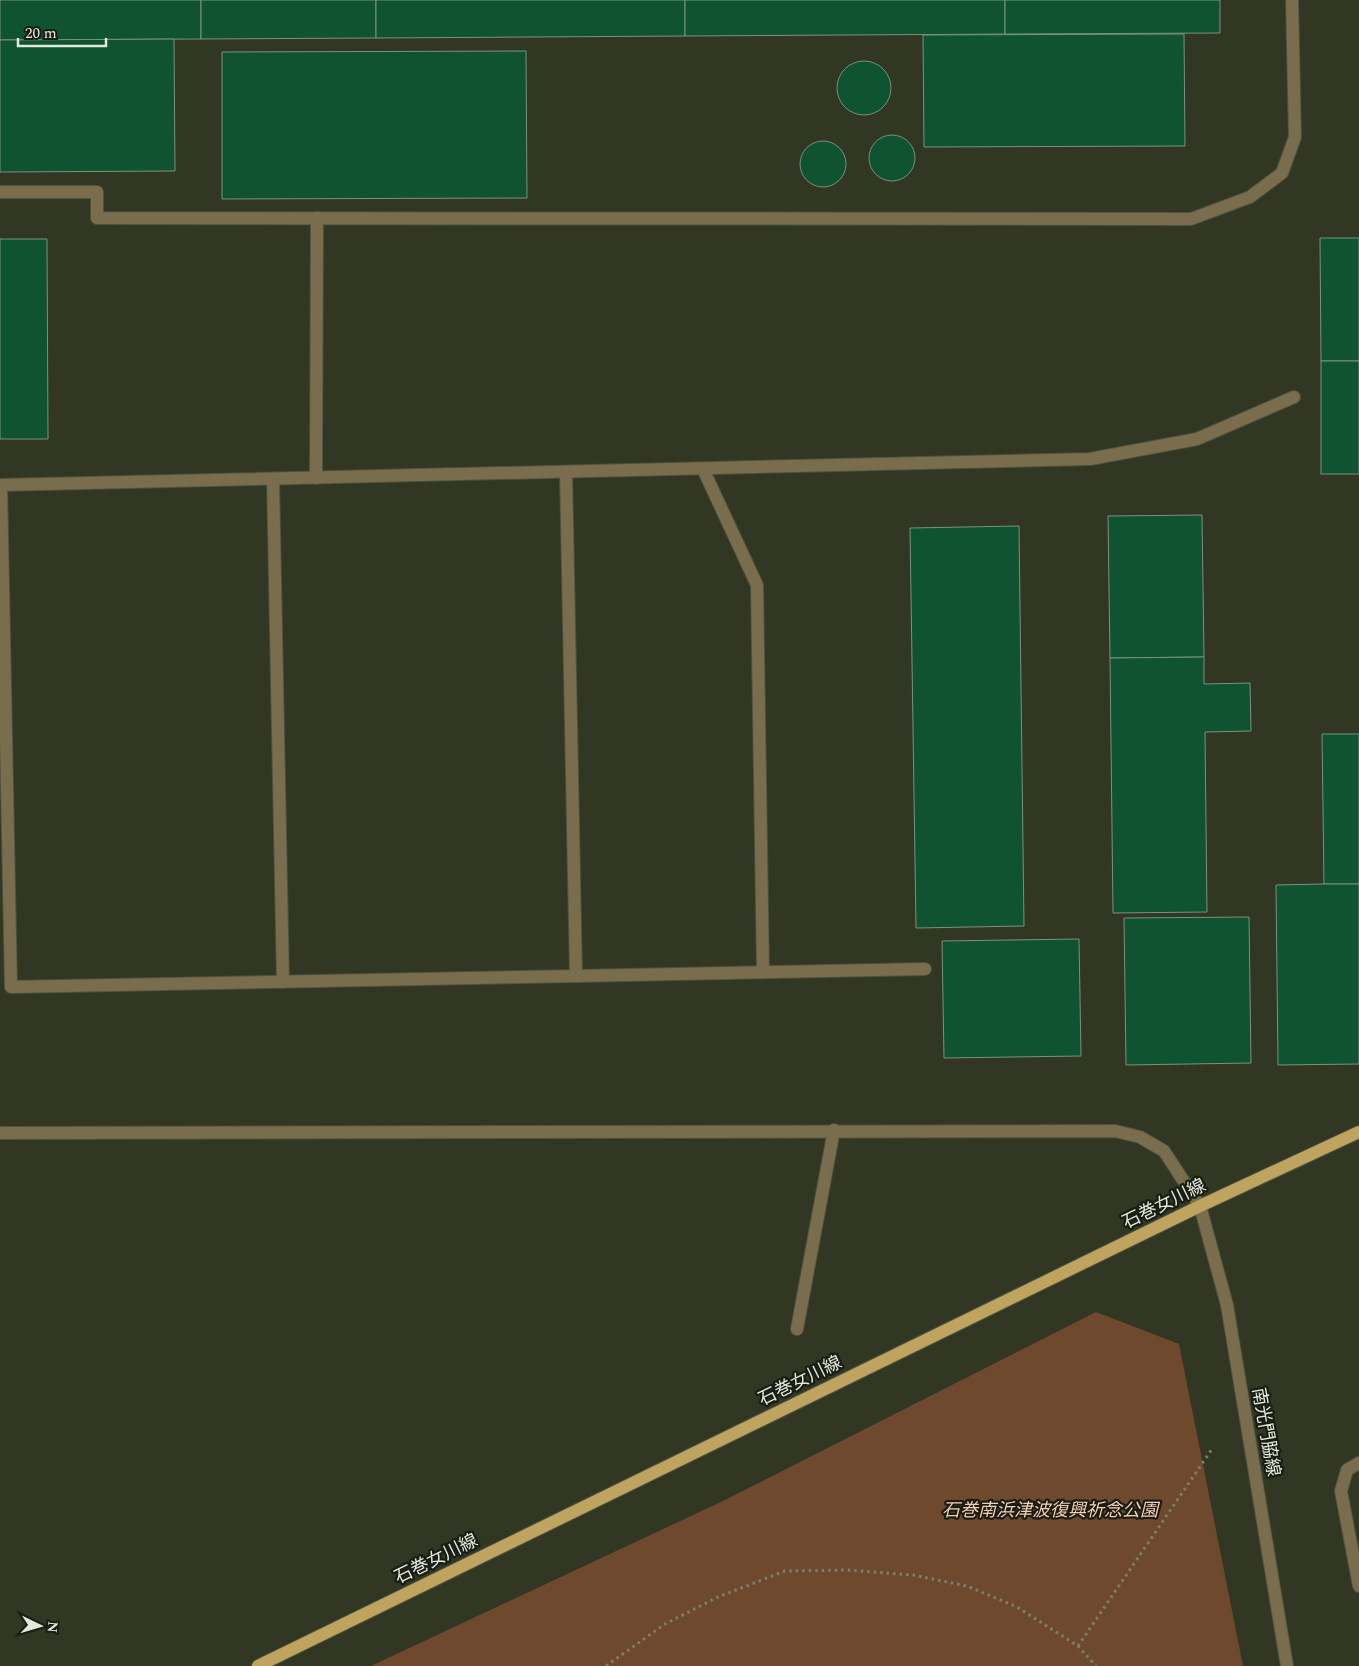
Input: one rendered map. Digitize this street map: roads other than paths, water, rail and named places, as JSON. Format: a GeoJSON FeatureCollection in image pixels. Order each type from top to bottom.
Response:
{"type":"FeatureCollection","features":[{"type":"Feature","properties":{"kind":"main road","name":"石巻女川線"},"geometry":{"type":"LineString","coordinates":[[258,1666],[1200,1206],[1359,1132]]}},
{"type":"Feature","properties":{"kind":"street"},"geometry":{"type":"LineString","coordinates":[[0,192],[98,192],[97,218],[1191,219],[1250,197],[1282,173],[1295,137],[1292,0]]}},
{"type":"Feature","properties":{"kind":"street"},"geometry":{"type":"LineString","coordinates":[[316,478],[317,218]]}},
{"type":"Feature","properties":{"kind":"street"},"geometry":{"type":"LineString","coordinates":[[925,969],[11,987],[0,485],[1090,460],[1197,439],[1294,397]]}},
{"type":"Feature","properties":{"kind":"street"},"geometry":{"type":"LineString","coordinates":[[704,469],[757,585],[763,972]]}},
{"type":"Feature","properties":{"kind":"street"},"geometry":{"type":"LineString","coordinates":[[566,472],[576,976]]}},
{"type":"Feature","properties":{"kind":"street"},"geometry":{"type":"LineString","coordinates":[[273,479],[283,982]]}},
{"type":"Feature","properties":{"kind":"street"},"geometry":{"type":"LineString","coordinates":[[797,1329],[834,1130]]}},
{"type":"Feature","properties":{"kind":"street","name":"南光門脇線"},"geometry":{"type":"LineString","coordinates":[[0,1133],[834,1130],[1115,1131],[1140,1137],[1164,1151],[1200,1206],[1227,1305],[1287,1666]]}},
{"type":"Feature","properties":{"kind":"street"},"geometry":{"type":"LineString","coordinates":[[1359,1463],[1347,1470],[1340,1491],[1359,1586]]}},
{"type":"Feature","properties":{"kind":"park label","name":"石巻南浜津波復興祈念公園"},"geometry":{"type":"Point","coordinates":[1050,1510]}}]}
